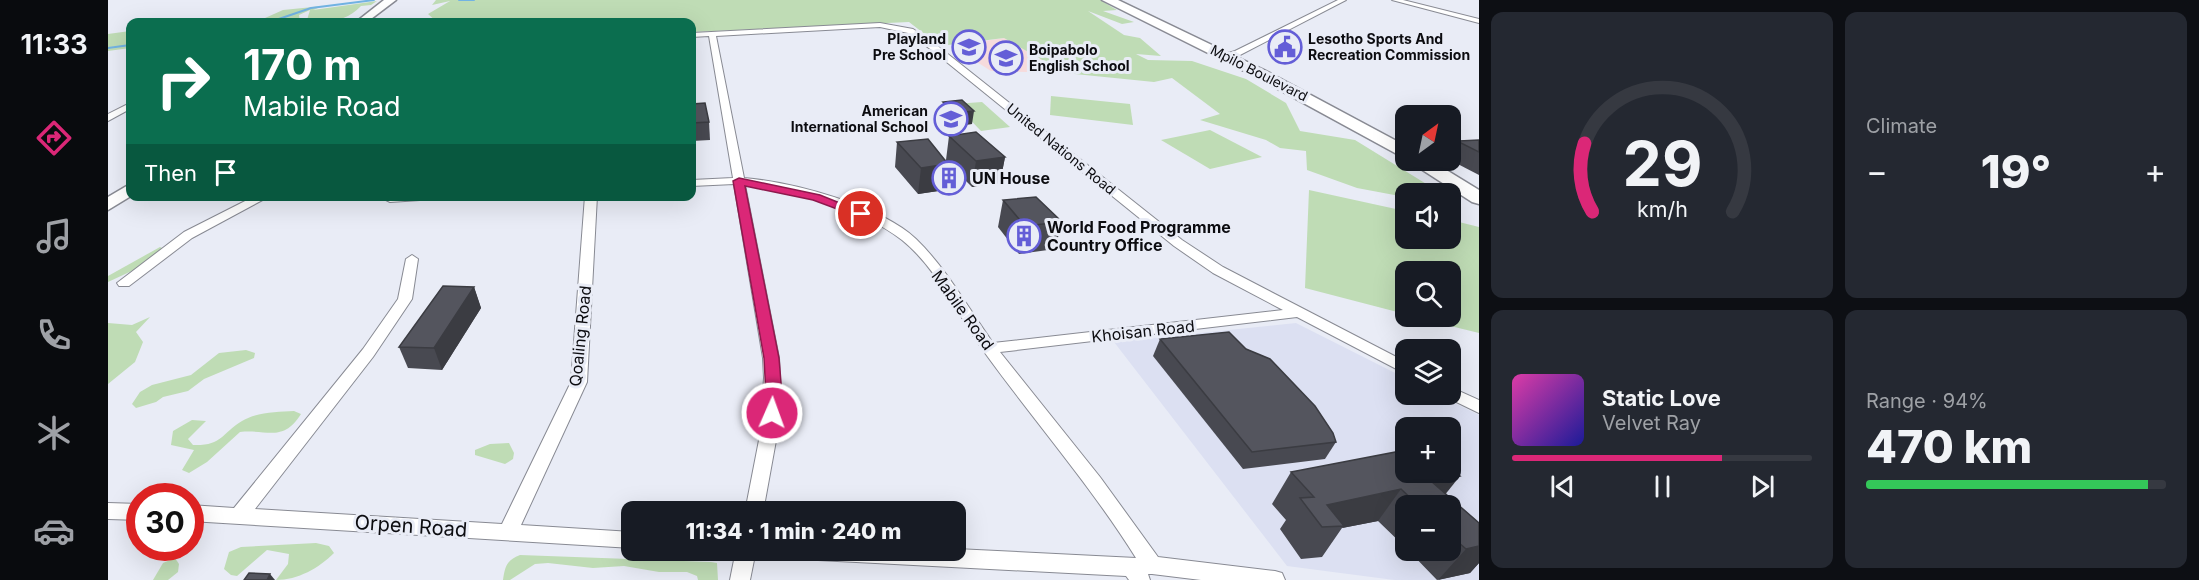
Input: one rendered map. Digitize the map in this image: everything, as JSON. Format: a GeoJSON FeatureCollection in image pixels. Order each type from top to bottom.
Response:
{"type":"FeatureCollection","features":[{"type":"Feature","properties":{"kind":"highway","name":"Mpilo Boulevard"},"geometry":{"type":"LineString","coordinates":[[1108,0],[1231,54]]}},
{"type":"Feature","properties":{"kind":"highway","name":"Mpilo Boulevard"},"geometry":{"type":"LineString","coordinates":[[1122,0],[1231,54],[1395,142]]}},
{"type":"Feature","properties":{"kind":"highway"},"geometry":{"type":"LineString","coordinates":[[1434,171],[1479,198]]}},
{"type":"Feature","properties":{"kind":"highway"},"geometry":{"type":"LineString","coordinates":[[1454,171],[1479,185]]}},
{"type":"Feature","properties":{"kind":"main road"},"geometry":{"type":"LineString","coordinates":[[367,18],[391,0]]}},
{"type":"Feature","properties":{"kind":"main road"},"geometry":{"type":"LineString","coordinates":[[108,205],[126,192]]}},
{"type":"Feature","properties":{"kind":"street"},"geometry":{"type":"LineString","coordinates":[[1231,54],[1343,0]]}},
{"type":"Feature","properties":{"kind":"street"},"geometry":{"type":"LineString","coordinates":[[1395,0],[1479,21]]}},
{"type":"Feature","properties":{"kind":"street","name":"United Nations Road"},"geometry":{"type":"LineString","coordinates":[[696,35],[880,26],[910,31],[936,49],[1178,243],[1218,270],[1395,363]]}},
{"type":"Feature","properties":{"kind":"street"},"geometry":{"type":"LineString","coordinates":[[712,34],[771,358],[774,395],[770,431],[756,501]]}},
{"type":"Feature","properties":{"kind":"street"},"geometry":{"type":"LineString","coordinates":[[108,118],[126,108]]}},
{"type":"Feature","properties":{"kind":"street"},"geometry":{"type":"LineString","coordinates":[[1461,145],[1479,145]]}},
{"type":"Feature","properties":{"kind":"street","name":"Mabile Road"},"geometry":{"type":"LineString","coordinates":[[696,183],[739,181],[816,198],[898,231],[935,272],[989,348],[1125,521],[1141,571]]}},
{"type":"Feature","properties":{"kind":"street"},"geometry":{"type":"LineString","coordinates":[[124,283],[188,235],[255,201]]}},
{"type":"Feature","properties":{"kind":"street","name":"Qoaling Road"},"geometry":{"type":"LineString","coordinates":[[508,532],[579,382],[591,201]]}},
{"type":"Feature","properties":{"kind":"street"},"geometry":{"type":"LineString","coordinates":[[240,516],[368,353],[405,299],[412,259]]}},
{"type":"Feature","properties":{"kind":"street","name":"Khoisan Road"},"geometry":{"type":"LineString","coordinates":[[989,348],[1297,313]]}},
{"type":"Feature","properties":{"kind":"street"},"geometry":{"type":"LineString","coordinates":[[1461,398],[1479,407]]}},
{"type":"Feature","properties":{"kind":"street"},"geometry":{"type":"LineString","coordinates":[[108,510],[126,511]]}},
{"type":"Feature","properties":{"kind":"street","name":"Orpen Road"},"geometry":{"type":"LineString","coordinates":[[204,514],[621,539]]}},
{"type":"Feature","properties":{"kind":"street"},"geometry":{"type":"LineString","coordinates":[[966,560],[1275,580]]}},
{"type":"Feature","properties":{"kind":"street"},"geometry":{"type":"LineString","coordinates":[[740,580],[744,561]]}},
{"type":"Feature","properties":{"kind":"shaded area","name":"Boipabolo English School"},"geometry":{"type":"Polygon","coordinates":[[[1004,38],[1065,73],[991,71],[952,46],[1004,38]]]}},
{"type":"Feature","properties":{"kind":"shaded area"},"geometry":{"type":"Polygon","coordinates":[[[1296,323],[1395,373],[1395,405],[1458,405],[1479,415],[1479,580],[1394,580],[1287,566],[1114,342],[1296,323]]]}},
{"type":"Feature","properties":{"kind":"green space"},"geometry":{"type":"Polygon","coordinates":[[[436,0],[1100,0],[1117,10],[1103,11],[1134,22],[1122,24],[1088,11],[1124,35],[1140,38],[1161,56],[1136,54],[1148,60],[1192,61],[1246,79],[1286,103],[1300,131],[1355,140],[1395,165],[1395,171],[1405,171],[1425,183],[1395,183],[1395,195],[1357,188],[1307,170],[1306,151],[1280,148],[1266,140],[1200,120],[1220,114],[1172,78],[1154,82],[1065,73],[1004,38],[940,46],[909,22],[696,32],[696,18],[432,18],[428,14],[450,1],[432,5],[436,0]]]}},
{"type":"Feature","properties":{"kind":"green space"},"geometry":{"type":"Polygon","coordinates":[[[377,1],[371,5],[361,6],[343,18],[308,18],[310,10],[299,15],[299,18],[265,18],[283,10],[323,6],[313,10],[377,1]]]}},
{"type":"Feature","properties":{"kind":"green space"},"geometry":{"type":"Polygon","coordinates":[[[126,32],[126,49],[108,51],[108,34],[126,32]]]}},
{"type":"Feature","properties":{"kind":"green space"},"geometry":{"type":"Polygon","coordinates":[[[1051,96],[1130,104],[1133,125],[1050,115],[1051,96]]]}},
{"type":"Feature","properties":{"kind":"green space"},"geometry":{"type":"Polygon","coordinates":[[[982,102],[1010,127],[981,131],[955,104],[982,102]]]}},
{"type":"Feature","properties":{"kind":"green space"},"geometry":{"type":"Polygon","coordinates":[[[1210,130],[1262,157],[1210,169],[1161,140],[1210,130]]]}},
{"type":"Feature","properties":{"kind":"green space"},"geometry":{"type":"Polygon","coordinates":[[[1309,190],[1395,209],[1395,249],[1461,249],[1461,222],[1479,227],[1479,333],[1455,327],[1461,327],[1461,261],[1395,261],[1395,311],[1305,288],[1309,190]]]}},
{"type":"Feature","properties":{"kind":"green space"},"geometry":{"type":"Polygon","coordinates":[[[160,247],[164,249],[136,269],[108,282],[108,276],[160,247]]]}},
{"type":"Feature","properties":{"kind":"green space"},"geometry":{"type":"Polygon","coordinates":[[[150,317],[136,332],[143,342],[135,362],[108,384],[108,323],[132,325],[150,317]]]}},
{"type":"Feature","properties":{"kind":"green space"},"geometry":{"type":"Polygon","coordinates":[[[246,350],[255,353],[254,358],[204,379],[188,391],[163,397],[156,402],[136,408],[132,404],[140,392],[152,385],[191,375],[219,353],[246,350]]]}},
{"type":"Feature","properties":{"kind":"green space"},"geometry":{"type":"Polygon","coordinates":[[[294,411],[301,414],[288,429],[274,433],[240,432],[207,462],[189,473],[182,470],[194,450],[171,445],[173,431],[192,420],[206,421],[188,439],[193,445],[203,445],[216,441],[248,418],[267,413],[294,411]]]}},
{"type":"Feature","properties":{"kind":"green space"},"geometry":{"type":"Polygon","coordinates":[[[509,443],[514,453],[513,459],[505,464],[475,455],[475,450],[490,444],[509,443]]]}},
{"type":"Feature","properties":{"kind":"green space"},"geometry":{"type":"Polygon","coordinates":[[[316,543],[329,546],[334,553],[322,564],[292,578],[276,580],[288,564],[289,554],[267,550],[237,576],[231,575],[224,569],[229,552],[241,547],[316,543]]]}},
{"type":"Feature","properties":{"kind":"green space"},"geometry":{"type":"Polygon","coordinates":[[[520,555],[621,559],[621,561],[711,562],[717,563],[718,580],[698,580],[697,576],[687,572],[659,572],[624,566],[593,568],[548,563],[535,564],[510,580],[503,580],[507,564],[520,555]]]}},
{"type":"Feature","properties":{"kind":"green space"},"geometry":{"type":"Polygon","coordinates":[[[177,561],[178,572],[168,580],[153,580],[163,563],[177,561]]]}},
{"type":"Feature","properties":{"kind":"building"},"geometry":{"type":"Polygon","coordinates":[[[962,100],[974,111],[955,113],[943,102],[962,100]]]}},
{"type":"Feature","properties":{"kind":"building"},"geometry":{"type":"Polygon","coordinates":[[[705,103],[709,122],[696,123],[696,104],[705,103]]]}},
{"type":"Feature","properties":{"kind":"building"},"geometry":{"type":"Polygon","coordinates":[[[976,132],[1005,157],[976,161],[949,136],[976,132]]]}},
{"type":"Feature","properties":{"kind":"building"},"geometry":{"type":"Polygon","coordinates":[[[928,139],[948,164],[921,168],[897,142],[928,139]]]}},
{"type":"Feature","properties":{"kind":"building"},"geometry":{"type":"Polygon","coordinates":[[[1479,140],[1479,152],[1461,143],[1461,141],[1479,140]]]}},
{"type":"Feature","properties":{"kind":"building"},"geometry":{"type":"Polygon","coordinates":[[[1036,197],[1062,222],[1025,226],[1003,200],[1036,197]]]}},
{"type":"Feature","properties":{"kind":"building"},"geometry":{"type":"Polygon","coordinates":[[[443,286],[474,287],[434,348],[399,347],[443,286]]]}},
{"type":"Feature","properties":{"kind":"building"},"geometry":{"type":"Polygon","coordinates":[[[1229,332],[1246,349],[1270,359],[1315,406],[1333,433],[1336,442],[1252,452],[1160,339],[1229,332]]]}},
{"type":"Feature","properties":{"kind":"building"},"geometry":{"type":"Polygon","coordinates":[[[1395,452],[1395,483],[1433,483],[1447,495],[1407,495],[1401,489],[1327,505],[1344,526],[1322,527],[1300,498],[1314,497],[1291,472],[1395,452]]]}},
{"type":"Feature","properties":{"kind":"building"},"geometry":{"type":"Polygon","coordinates":[[[1461,507],[1479,523],[1479,546],[1466,549],[1461,545],[1461,507]]]}},
{"type":"Feature","properties":{"kind":"building"},"geometry":{"type":"Polygon","coordinates":[[[249,573],[270,574],[267,580],[244,580],[249,573]]]}},
{"type":"Feature","properties":{"kind":"waterway"},"geometry":{"type":"LineString","coordinates":[[282,18],[311,8],[374,0]]}},
{"type":"Feature","properties":{"kind":"waterway"},"geometry":{"type":"LineString","coordinates":[[459,0],[474,0]]}},
{"type":"Feature","properties":{"kind":"waterway"},"geometry":{"type":"LineString","coordinates":[[108,48],[126,46]]}},
{"type":"Feature","properties":{"kind":"place","name":"Playland Pre School"},"geometry":{"type":"Point","coordinates":[969,47]}},
{"type":"Feature","properties":{"kind":"place","name":"Lesotho Sports And Recreation Commission"},"geometry":{"type":"Point","coordinates":[1285,47]}},
{"type":"Feature","properties":{"kind":"place","name":"Boipabolo English School"},"geometry":{"type":"Point","coordinates":[1006,58]}},
{"type":"Feature","properties":{"kind":"place","name":"American International School"},"geometry":{"type":"Point","coordinates":[951,119]}},
{"type":"Feature","properties":{"kind":"place","name":"UN House"},"geometry":{"type":"Point","coordinates":[949,178]}},
{"type":"Feature","properties":{"kind":"place","name":"World Food Programme Country Office"},"geometry":{"type":"Point","coordinates":[1024,236]}},
{"type":"Feature","properties":{"kind":"route"},"geometry":{"type":"LineString","coordinates":[[772,413],[774,395],[771,358],[739,181],[777,187],[861,214]]}}]}
